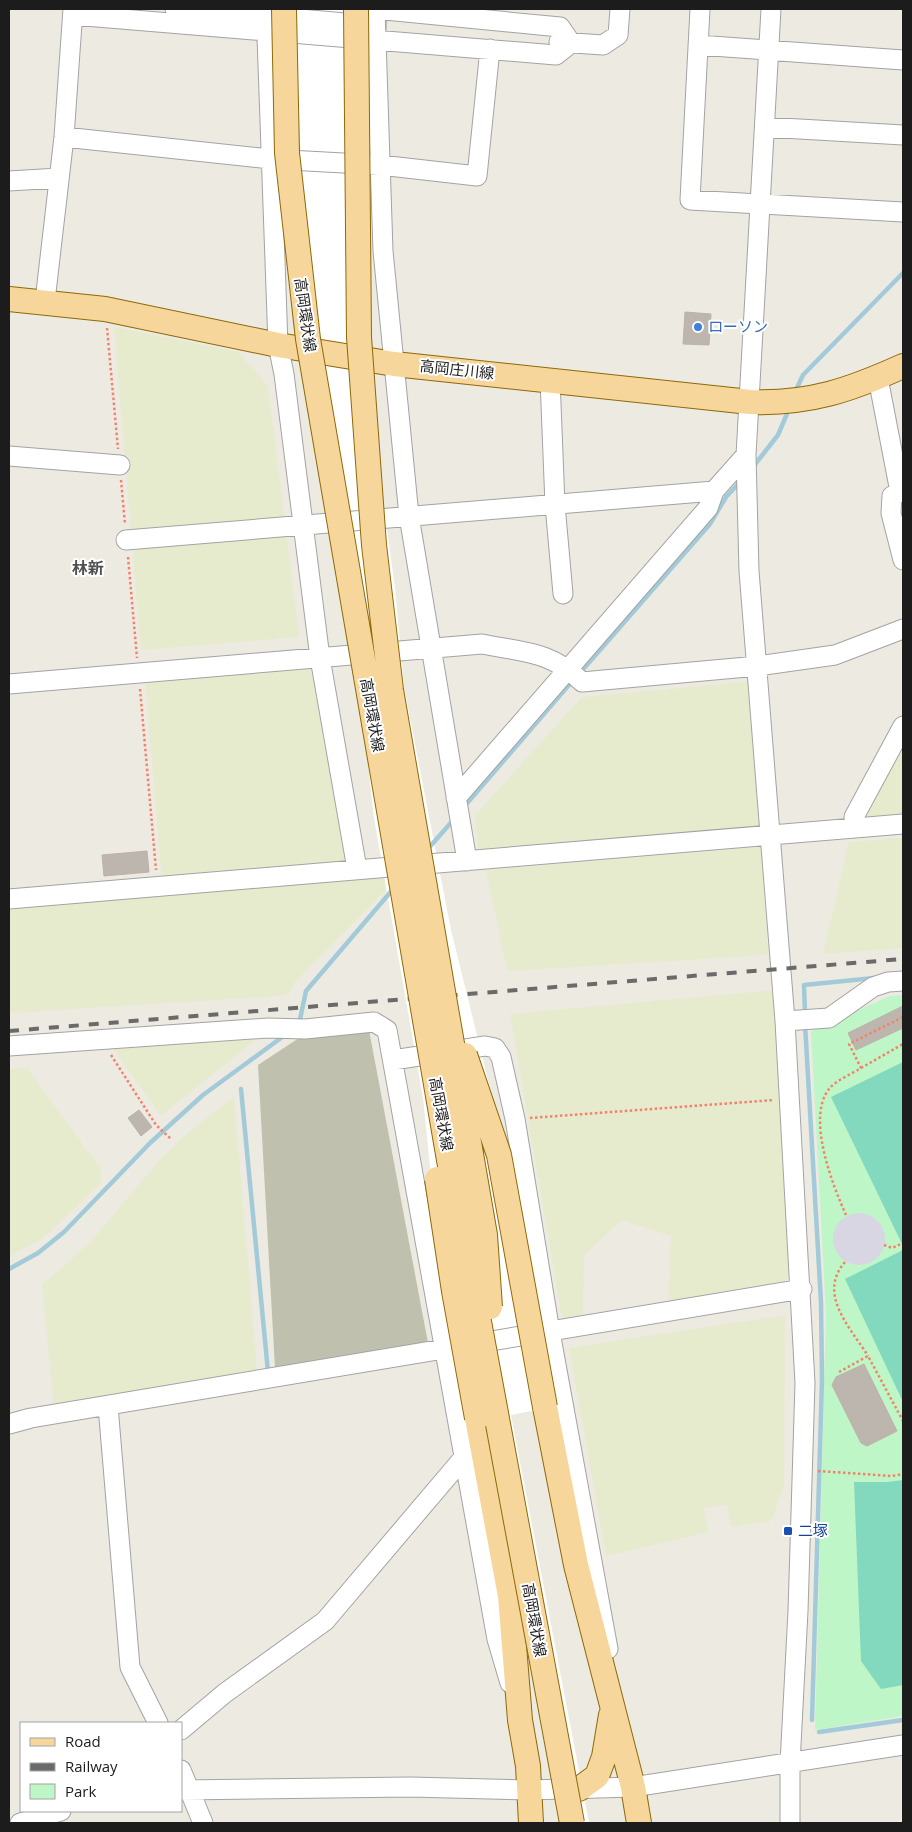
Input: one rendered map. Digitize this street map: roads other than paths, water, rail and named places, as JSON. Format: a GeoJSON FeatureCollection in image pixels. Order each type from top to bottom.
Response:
{"type":"FeatureCollection","features":[{"type":"Feature","properties":{"kind":"main road","name":"高岡環状線"},"geometry":{"type":"LineString","coordinates":[[268,16],[287,152],[308,340],[402,892],[487,1417],[571,1823]]}},
{"type":"Feature","properties":{"kind":"main road","name":"高岡環状線"},"geometry":{"type":"LineString","coordinates":[[370,18],[359,337],[374,545],[392,690],[485,1235],[487,1417]]}},
{"type":"Feature","properties":{"kind":"main road","name":"高岡庄川線"},"geometry":{"type":"LineString","coordinates":[[9,299],[45,301],[106,309],[278,345],[394,364],[550,379],[750,402],[775,403],[813,399],[878,378],[903,366]]}},
{"type":"Feature","properties":{"kind":"main road"},"geometry":{"type":"LineString","coordinates":[[441,982],[499,1155],[576,1564],[633,1787],[639,1823]]}},
{"type":"Feature","properties":{"kind":"main road"},"geometry":{"type":"LineString","coordinates":[[487,1417],[510,1596],[520,1720],[530,1790],[531,1823]]}},
{"type":"Feature","properties":{"kind":"main road"},"geometry":{"type":"LineString","coordinates":[[571,1823],[583,1798],[597,1776],[604,1757],[610,1700]]}},
{"type":"Feature","properties":{"kind":"street"},"geometry":{"type":"LineString","coordinates":[[175,9],[268,16]]}},
{"type":"Feature","properties":{"kind":"street"},"geometry":{"type":"LineString","coordinates":[[392,27],[603,46],[618,35],[620,9]]}},
{"type":"Feature","properties":{"kind":"street"},"geometry":{"type":"LineString","coordinates":[[700,9],[690,200],[903,212]]}},
{"type":"Feature","properties":{"kind":"street"},"geometry":{"type":"LineString","coordinates":[[771,9],[746,461],[749,570],[772,835],[802,1289],[805,1383],[790,1764],[790,1823]]}},
{"type":"Feature","properties":{"kind":"street"},"geometry":{"type":"LineString","coordinates":[[45,301],[64,137],[73,12],[370,18],[560,28],[571,43]]}},
{"type":"Feature","properties":{"kind":"street"},"geometry":{"type":"LineString","coordinates":[[268,16],[270,159],[278,345],[320,658],[358,869]]}},
{"type":"Feature","properties":{"kind":"street"},"geometry":{"type":"LineString","coordinates":[[370,18],[490,48],[556,55],[571,43]]}},
{"type":"Feature","properties":{"kind":"street"},"geometry":{"type":"LineString","coordinates":[[370,18],[380,165],[383,251],[410,516],[430,649],[467,861]]}},
{"type":"Feature","properties":{"kind":"street"},"geometry":{"type":"LineString","coordinates":[[698,45],[903,60]]}},
{"type":"Feature","properties":{"kind":"street"},"geometry":{"type":"LineString","coordinates":[[64,137],[270,159],[380,165],[477,176],[490,48]]}},
{"type":"Feature","properties":{"kind":"street"},"geometry":{"type":"LineString","coordinates":[[765,127],[903,135]]}},
{"type":"Feature","properties":{"kind":"street"},"geometry":{"type":"LineString","coordinates":[[9,181],[59,178]]}},
{"type":"Feature","properties":{"kind":"street"},"geometry":{"type":"LineString","coordinates":[[878,378],[901,492],[892,496],[891,513],[903,560]]}},
{"type":"Feature","properties":{"kind":"street"},"geometry":{"type":"LineString","coordinates":[[550,379],[555,505],[563,594]]}},
{"type":"Feature","properties":{"kind":"street"},"geometry":{"type":"LineString","coordinates":[[9,456],[120,466]]}},
{"type":"Feature","properties":{"kind":"street"},"geometry":{"type":"LineString","coordinates":[[456,798],[574,674],[708,508],[714,491],[746,461]]}},
{"type":"Feature","properties":{"kind":"street"},"geometry":{"type":"LineString","coordinates":[[126,540],[714,491]]}},
{"type":"Feature","properties":{"kind":"street"},"geometry":{"type":"LineString","coordinates":[[9,684],[482,644],[550,658],[574,674],[758,666],[835,655],[903,629]]}},
{"type":"Feature","properties":{"kind":"street"},"geometry":{"type":"LineString","coordinates":[[855,828],[854,817],[903,726]]}},
{"type":"Feature","properties":{"kind":"street"},"geometry":{"type":"LineString","coordinates":[[9,899],[903,824]]}},
{"type":"Feature","properties":{"kind":"street"},"geometry":{"type":"LineString","coordinates":[[785,1021],[829,1018],[873,988],[888,982],[903,981]]}},
{"type":"Feature","properties":{"kind":"street"},"geometry":{"type":"LineString","coordinates":[[9,1046],[268,1028],[306,1029],[374,1022],[387,1030],[498,1639],[520,1720]]}},
{"type":"Feature","properties":{"kind":"street"},"geometry":{"type":"LineString","coordinates":[[393,1060],[485,1046],[495,1048],[501,1057],[515,1119],[550,1332],[609,1655],[610,1700]]}},
{"type":"Feature","properties":{"kind":"street"},"geometry":{"type":"LineString","coordinates":[[418,1201],[525,1180]]}},
{"type":"Feature","properties":{"kind":"street"},"geometry":{"type":"LineString","coordinates":[[9,1424],[802,1289]]}},
{"type":"Feature","properties":{"kind":"street"},"geometry":{"type":"LineString","coordinates":[[108,1406],[130,1667],[158,1722]]}},
{"type":"Feature","properties":{"kind":"street"},"geometry":{"type":"LineString","coordinates":[[182,1729],[225,1693],[325,1621],[465,1456]]}},
{"type":"Feature","properties":{"kind":"street"},"geometry":{"type":"LineString","coordinates":[[186,1790],[410,1787],[530,1790],[633,1787],[903,1745]]}},
{"type":"Feature","properties":{"kind":"street"},"geometry":{"type":"LineString","coordinates":[[182,1774],[186,1790],[203,1823]]}},
{"type":"Feature","properties":{"kind":"street"},"geometry":{"type":"LineString","coordinates":[[20,1823],[58,1812]]}},
{"type":"Feature","properties":{"kind":"waterway"},"geometry":{"type":"LineString","coordinates":[[795,392],[803,375],[903,273]]}},
{"type":"Feature","properties":{"kind":"waterway"},"geometry":{"type":"LineString","coordinates":[[753,467],[778,435],[789,409]]}},
{"type":"Feature","properties":{"kind":"waterway"},"geometry":{"type":"LineString","coordinates":[[579,674],[710,524],[726,497],[741,481]]}},
{"type":"Feature","properties":{"kind":"waterway"},"geometry":{"type":"LineString","coordinates":[[463,808],[574,679]]}},
{"type":"Feature","properties":{"kind":"waterway"},"geometry":{"type":"LineString","coordinates":[[427,850],[455,818]]}},
{"type":"Feature","properties":{"kind":"waterway"},"geometry":{"type":"LineString","coordinates":[[299,1024],[306,991],[394,888]]}},
{"type":"Feature","properties":{"kind":"waterway"},"geometry":{"type":"LineString","coordinates":[[805,1014],[804,985],[874,978]]}},
{"type":"Feature","properties":{"kind":"waterway"},"geometry":{"type":"LineString","coordinates":[[805,1024],[821,1302],[822,1379],[812,1720]]}},
{"type":"Feature","properties":{"kind":"waterway"},"geometry":{"type":"LineString","coordinates":[[9,1269],[38,1253],[64,1232],[150,1143],[203,1095],[285,1035]]}},
{"type":"Feature","properties":{"kind":"waterway"},"geometry":{"type":"LineString","coordinates":[[241,1089],[268,1372]]}},
{"type":"Feature","properties":{"kind":"waterway"},"geometry":{"type":"LineString","coordinates":[[819,1732],[903,1720]]}},
{"type":"Feature","properties":{"kind":"tunnel"},"geometry":{"type":"LineString","coordinates":[[368,25],[392,27]]}},
{"type":"Feature","properties":{"kind":"railway"},"geometry":{"type":"LineString","coordinates":[[9,1031],[903,959]]}},
{"type":"Feature","properties":{"kind":"place","name":"ローソン"},"geometry":{"type":"Point","coordinates":[698,327]}},
{"type":"Feature","properties":{"kind":"place","name":"二塚"},"geometry":{"type":"Point","coordinates":[788,1531]}},
{"type":"Feature","properties":{"kind":"district","name":"林新"},"geometry":{"type":"Point","coordinates":[88,568]}}]}
